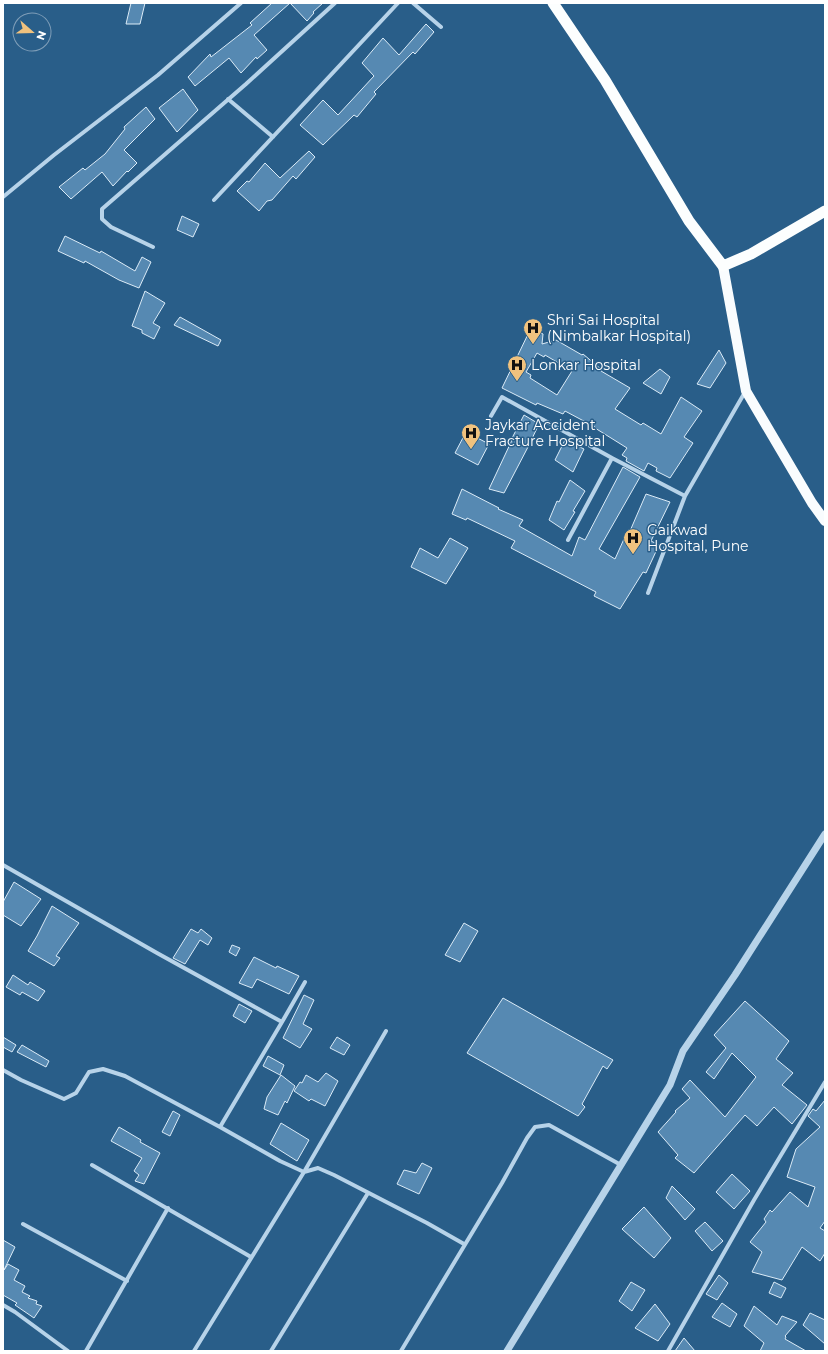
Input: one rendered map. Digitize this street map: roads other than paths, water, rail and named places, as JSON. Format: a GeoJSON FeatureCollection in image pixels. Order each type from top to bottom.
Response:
{"type":"FeatureCollection","features":[{"type":"Feature","properties":{"kind":"highway"},"geometry":{"type":"LineString","coordinates":[[553,3],[605,80],[689,221],[723,266],[751,254],[825,211]]}},
{"type":"Feature","properties":{"kind":"main road"},"geometry":{"type":"LineString","coordinates":[[723,266],[746,392],[812,503],[825,521]]}},
{"type":"Feature","properties":{"kind":"street"},"geometry":{"type":"LineString","coordinates":[[3,197],[54,155],[158,75],[241,3]]}},
{"type":"Feature","properties":{"kind":"street"},"geometry":{"type":"LineString","coordinates":[[153,247],[110,227],[102,219],[102,209],[335,3]]}},
{"type":"Feature","properties":{"kind":"street"},"geometry":{"type":"LineString","coordinates":[[214,200],[398,3]]}},
{"type":"Feature","properties":{"kind":"street"},"geometry":{"type":"LineString","coordinates":[[413,3],[441,27]]}},
{"type":"Feature","properties":{"kind":"street"},"geometry":{"type":"LineString","coordinates":[[228,99],[273,137]]}},
{"type":"Feature","properties":{"kind":"street"},"geometry":{"type":"LineString","coordinates":[[648,593],[685,496],[746,392]]}},
{"type":"Feature","properties":{"kind":"street"},"geometry":{"type":"LineString","coordinates":[[490,416],[502,397],[612,458],[685,496]]}},
{"type":"Feature","properties":{"kind":"street"},"geometry":{"type":"LineString","coordinates":[[568,540],[612,458]]}},
{"type":"Feature","properties":{"kind":"street"},"geometry":{"type":"LineString","coordinates":[[507,1351],[670,1085],[683,1051],[735,975],[825,834]]}},
{"type":"Feature","properties":{"kind":"street"},"geometry":{"type":"LineString","coordinates":[[3,864],[157,953],[282,1022]]}},
{"type":"Feature","properties":{"kind":"street"},"geometry":{"type":"LineString","coordinates":[[220,1127],[305,982]]}},
{"type":"Feature","properties":{"kind":"street"},"geometry":{"type":"LineString","coordinates":[[194,1351],[304,1172],[386,1031]]}},
{"type":"Feature","properties":{"kind":"street"},"geometry":{"type":"LineString","coordinates":[[3,1070],[64,1099],[76,1093],[89,1072],[103,1070],[125,1076],[280,1161],[304,1172],[318,1168],[427,1223],[464,1244]]}},
{"type":"Feature","properties":{"kind":"street"},"geometry":{"type":"LineString","coordinates":[[668,1351],[754,1200],[825,1082]]}},
{"type":"Feature","properties":{"kind":"street"},"geometry":{"type":"LineString","coordinates":[[401,1351],[502,1183],[527,1138],[536,1127],[548,1126],[621,1165]]}},
{"type":"Feature","properties":{"kind":"street"},"geometry":{"type":"LineString","coordinates":[[92,1165],[251,1257]]}},
{"type":"Feature","properties":{"kind":"street"},"geometry":{"type":"LineString","coordinates":[[271,1351],[368,1193]]}},
{"type":"Feature","properties":{"kind":"street"},"geometry":{"type":"LineString","coordinates":[[86,1351],[128,1281],[168,1208]]}},
{"type":"Feature","properties":{"kind":"street"},"geometry":{"type":"LineString","coordinates":[[23,1224],[128,1281]]}},
{"type":"Feature","properties":{"kind":"street"},"geometry":{"type":"LineString","coordinates":[[3,1305],[15,1312],[68,1351]]}},
{"type":"Feature","properties":{"kind":"place","name":"Shri Sai Hospital (Nimbalkar Hospital)"},"geometry":{"type":"Point","coordinates":[533,345]}},
{"type":"Feature","properties":{"kind":"place","name":"Lonkar Hospital"},"geometry":{"type":"Point","coordinates":[517,382]}},
{"type":"Feature","properties":{"kind":"place","name":"Jaykar Accident Fracture Hospital"},"geometry":{"type":"Point","coordinates":[471,450]}},
{"type":"Feature","properties":{"kind":"place","name":"Gaikwad Hospital, Pune"},"geometry":{"type":"Point","coordinates":[633,555]}}]}
